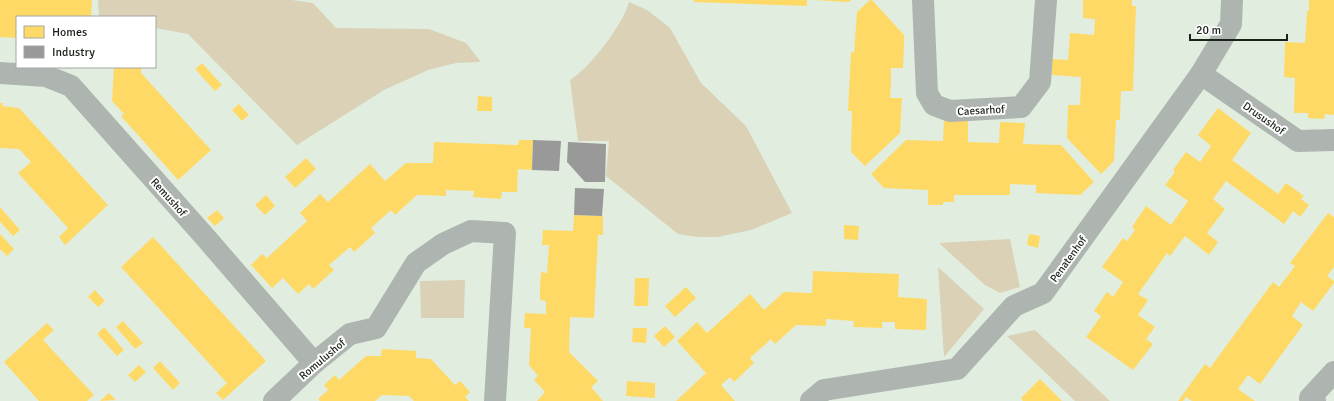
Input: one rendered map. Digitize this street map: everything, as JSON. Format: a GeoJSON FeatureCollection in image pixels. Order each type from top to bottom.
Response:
{"type":"FeatureCollection","features":[{"type":"Feature","properties":{"kind":"street","name":"Caesarhof"},"geometry":{"type":"LineString","coordinates":[[923,0],[927,93],[934,105],[950,111],[1021,107],[1040,82],[1046,0]]}},
{"type":"Feature","properties":{"kind":"street","name":"Penatenhof"},"geometry":{"type":"LineString","coordinates":[[811,401],[824,390],[957,369],[1014,306],[1043,293],[1201,74],[1230,24],[1232,0]]}},
{"type":"Feature","properties":{"kind":"street","name":"Remushof"},"geometry":{"type":"LineString","coordinates":[[0,73],[46,76],[71,86],[201,232],[314,364]]}},
{"type":"Feature","properties":{"kind":"street","name":"Drusushof"},"geometry":{"type":"LineString","coordinates":[[1201,74],[1298,141],[1334,140]]}},
{"type":"Feature","properties":{"kind":"street","name":"Romulushof"},"geometry":{"type":"LineString","coordinates":[[274,401],[314,364],[350,334],[376,328],[416,263],[442,244],[471,231],[506,233],[495,401]]}},
{"type":"Feature","properties":{"kind":"street"},"geometry":{"type":"LineString","coordinates":[[1315,401],[1310,398],[1334,372]]}},
{"type":"Feature","properties":{"kind":"shaded area"},"geometry":{"type":"Polygon","coordinates":[[[98,0],[292,0],[313,3],[336,28],[429,29],[466,43],[481,62],[456,63],[428,70],[384,90],[297,145],[188,34],[156,28],[156,16],[99,16],[98,0]]]}},
{"type":"Feature","properties":{"kind":"shaded area"},"geometry":{"type":"Polygon","coordinates":[[[629,2],[647,10],[670,28],[701,83],[746,126],[792,213],[751,230],[718,237],[697,237],[678,234],[606,176],[609,141],[578,141],[570,80],[587,66],[605,45],[620,22],[629,2]]]}},
{"type":"Feature","properties":{"kind":"shaded area"},"geometry":{"type":"Polygon","coordinates":[[[1010,239],[1020,287],[1000,293],[985,285],[939,243],[1010,239]]]}},
{"type":"Feature","properties":{"kind":"shaded area"},"geometry":{"type":"Polygon","coordinates":[[[938,267],[984,309],[944,357],[938,267]]]}},
{"type":"Feature","properties":{"kind":"shaded area"},"geometry":{"type":"Polygon","coordinates":[[[465,280],[464,318],[421,318],[420,281],[465,280]]]}},
{"type":"Feature","properties":{"kind":"shaded area"},"geometry":{"type":"Polygon","coordinates":[[[1035,330],[1110,401],[1075,401],[1007,336],[1035,330]]]}},
{"type":"Feature","properties":{"kind":"building: Homes"},"geometry":{"type":"Polygon","coordinates":[[[0,0],[92,0],[91,16],[16,16],[16,38],[0,37],[0,0]]]}},
{"type":"Feature","properties":{"kind":"building: Homes"},"geometry":{"type":"Polygon","coordinates":[[[694,0],[807,0],[807,6],[694,2],[694,0]]]}},
{"type":"Feature","properties":{"kind":"building: Homes"},"geometry":{"type":"Polygon","coordinates":[[[814,0],[851,0],[849,2],[814,0]]]}},
{"type":"Feature","properties":{"kind":"building: Homes"},"geometry":{"type":"Polygon","coordinates":[[[870,0],[872,0],[904,35],[904,45],[903,68],[891,68],[890,98],[902,98],[900,133],[865,166],[851,152],[852,111],[848,111],[851,52],[854,53],[857,12],[870,0]]]}},
{"type":"Feature","properties":{"kind":"building: Homes"},"geometry":{"type":"Polygon","coordinates":[[[1083,0],[1132,0],[1132,6],[1136,6],[1133,91],[1121,91],[1120,120],[1116,120],[1114,161],[1101,174],[1067,138],[1068,105],[1080,105],[1081,77],[1052,75],[1052,59],[1068,60],[1070,33],[1094,35],[1095,19],[1083,18],[1083,0]]]}},
{"type":"Feature","properties":{"kind":"building: Homes"},"geometry":{"type":"Polygon","coordinates":[[[1309,0],[1334,0],[1334,115],[1325,114],[1324,119],[1308,118],[1308,113],[1294,113],[1295,78],[1284,77],[1285,42],[1305,43],[1309,0]]]}},
{"type":"Feature","properties":{"kind":"building: Homes"},"geometry":{"type":"Polygon","coordinates":[[[202,63],[222,85],[215,91],[195,69],[202,63]]]}},
{"type":"Feature","properties":{"kind":"building: Homes"},"geometry":{"type":"Polygon","coordinates":[[[114,68],[141,68],[141,73],[211,150],[178,180],[121,116],[124,114],[112,101],[114,68]]]}},
{"type":"Feature","properties":{"kind":"building: Homes"},"geometry":{"type":"Polygon","coordinates":[[[478,96],[492,97],[492,111],[477,111],[478,96]]]}},
{"type":"Feature","properties":{"kind":"building: Homes"},"geometry":{"type":"Polygon","coordinates":[[[0,103],[3,103],[2,106],[19,108],[108,205],[65,245],[59,237],[68,228],[18,173],[31,162],[19,149],[0,148],[0,103]]]}},
{"type":"Feature","properties":{"kind":"building: Homes"},"geometry":{"type":"Polygon","coordinates":[[[239,104],[249,115],[242,121],[232,110],[239,104]]]}},
{"type":"Feature","properties":{"kind":"building: Homes"},"geometry":{"type":"Polygon","coordinates":[[[1218,108],[1251,133],[1232,160],[1278,194],[1286,183],[1304,196],[1301,199],[1309,205],[1300,217],[1293,211],[1284,224],[1226,181],[1213,199],[1225,209],[1207,233],[1218,242],[1209,255],[1185,236],[1170,256],[1167,253],[1138,294],[1148,300],[1138,315],[1155,327],[1146,339],[1153,344],[1133,370],[1086,337],[1101,316],[1094,311],[1107,292],[1113,297],[1123,282],[1102,267],[1123,238],[1127,241],[1135,230],[1132,227],[1146,206],[1171,225],[1188,201],[1165,185],[1175,172],[1173,170],[1186,152],[1200,162],[1211,146],[1198,135],[1218,108]]]}},
{"type":"Feature","properties":{"kind":"building: Homes"},"geometry":{"type":"Polygon","coordinates":[[[944,120],[968,121],[968,142],[999,143],[1000,122],[1025,123],[1023,144],[1061,145],[1094,182],[1080,195],[1036,193],[1036,185],[1010,184],[1010,195],[954,195],[954,202],[943,202],[943,205],[928,205],[928,190],[884,188],[871,174],[906,140],[943,141],[944,120]]]}},
{"type":"Feature","properties":{"kind":"building: Homes"},"geometry":{"type":"Polygon","coordinates":[[[519,140],[533,140],[532,170],[518,169],[517,192],[502,192],[501,199],[473,197],[474,191],[446,190],[446,196],[417,195],[395,215],[391,210],[371,228],[375,233],[354,252],[350,247],[329,265],[334,270],[313,289],[309,284],[298,294],[283,278],[272,288],[251,265],[262,254],[267,258],[307,221],[300,213],[320,194],[328,202],[370,164],[385,181],[406,163],[433,163],[434,142],[518,145],[519,140]]]}},
{"type":"Feature","properties":{"kind":"building: Homes"},"geometry":{"type":"Polygon","coordinates":[[[306,158],[316,169],[295,188],[285,177],[306,158]]]}},
{"type":"Feature","properties":{"kind":"building: Homes"},"geometry":{"type":"Polygon","coordinates":[[[266,195],[275,206],[265,215],[255,205],[266,195]]]}},
{"type":"Feature","properties":{"kind":"building: Homes"},"geometry":{"type":"Polygon","coordinates":[[[0,207],[20,230],[13,236],[0,222],[0,207]]]}},
{"type":"Feature","properties":{"kind":"building: Homes"},"geometry":{"type":"Polygon","coordinates":[[[217,210],[224,218],[215,226],[207,218],[217,210]]]}},
{"type":"Feature","properties":{"kind":"building: Homes"},"geometry":{"type":"Polygon","coordinates":[[[1328,213],[1334,217],[1334,267],[1327,276],[1334,281],[1334,283],[1313,311],[1301,302],[1292,316],[1303,325],[1260,384],[1248,375],[1238,389],[1255,401],[1192,401],[1186,397],[1183,401],[1178,401],[1205,364],[1210,368],[1273,282],[1279,287],[1295,266],[1290,263],[1328,213]]]}},
{"type":"Feature","properties":{"kind":"building: Homes"},"geometry":{"type":"Polygon","coordinates":[[[574,215],[603,216],[603,235],[598,235],[594,318],[570,317],[569,352],[598,381],[591,387],[603,401],[537,401],[545,392],[534,380],[538,376],[529,365],[531,328],[524,328],[525,313],[546,314],[546,301],[540,300],[541,272],[547,273],[549,245],[542,245],[543,230],[573,231],[574,215]]]}},
{"type":"Feature","properties":{"kind":"building: Homes"},"geometry":{"type":"Polygon","coordinates":[[[844,225],[859,226],[858,240],[844,239],[844,225]]]}},
{"type":"Feature","properties":{"kind":"building: Homes"},"geometry":{"type":"Polygon","coordinates":[[[0,234],[14,249],[7,256],[0,249],[0,234]]]}},
{"type":"Feature","properties":{"kind":"building: Homes"},"geometry":{"type":"Polygon","coordinates":[[[1029,234],[1040,236],[1038,248],[1027,245],[1029,234]]]}},
{"type":"Feature","properties":{"kind":"building: Homes"},"geometry":{"type":"Polygon","coordinates":[[[153,237],[266,361],[223,400],[216,393],[227,383],[121,267],[153,237]]]}},
{"type":"Feature","properties":{"kind":"building: Homes"},"geometry":{"type":"Polygon","coordinates":[[[813,271],[899,274],[898,297],[927,299],[926,330],[895,329],[895,322],[882,322],[882,328],[853,327],[854,321],[826,319],[826,326],[796,325],[775,344],[771,339],[750,358],[754,363],[734,382],[730,377],[721,385],[735,401],[676,401],[706,373],[677,341],[697,322],[707,333],[750,294],[764,310],[784,292],[812,293],[813,271]]]}},
{"type":"Feature","properties":{"kind":"building: Homes"},"geometry":{"type":"Polygon","coordinates":[[[635,278],[649,278],[648,306],[634,306],[635,278]]]}},
{"type":"Feature","properties":{"kind":"building: Homes"},"geometry":{"type":"Polygon","coordinates":[[[686,287],[696,298],[675,317],[665,306],[686,287]]]}},
{"type":"Feature","properties":{"kind":"building: Homes"},"geometry":{"type":"Polygon","coordinates":[[[95,290],[105,301],[98,307],[88,297],[95,290]]]}},
{"type":"Feature","properties":{"kind":"building: Homes"},"geometry":{"type":"Polygon","coordinates":[[[123,321],[143,343],[135,349],[116,327],[123,321]]]}},
{"type":"Feature","properties":{"kind":"building: Homes"},"geometry":{"type":"Polygon","coordinates":[[[47,323],[54,330],[43,340],[94,395],[87,401],[39,401],[4,362],[47,323]]]}},
{"type":"Feature","properties":{"kind":"building: Homes"},"geometry":{"type":"Polygon","coordinates":[[[665,326],[675,337],[664,347],[654,336],[665,326]]]}},
{"type":"Feature","properties":{"kind":"building: Homes"},"geometry":{"type":"Polygon","coordinates":[[[104,327],[124,350],[117,356],[97,334],[104,327]]]}},
{"type":"Feature","properties":{"kind":"building: Homes"},"geometry":{"type":"Polygon","coordinates":[[[633,328],[647,328],[646,343],[632,342],[633,328]]]}},
{"type":"Feature","properties":{"kind":"building: Homes"},"geometry":{"type":"Polygon","coordinates":[[[382,349],[416,351],[416,358],[431,359],[455,385],[460,381],[470,392],[465,397],[469,401],[414,401],[409,396],[382,395],[375,401],[320,401],[318,399],[328,390],[324,385],[335,375],[339,380],[366,356],[381,356],[382,349]]]}},
{"type":"Feature","properties":{"kind":"building: Homes"},"geometry":{"type":"Polygon","coordinates":[[[160,361],[180,383],[173,390],[153,368],[160,361]]]}},
{"type":"Feature","properties":{"kind":"building: Homes"},"geometry":{"type":"Polygon","coordinates":[[[139,365],[146,372],[135,382],[128,375],[139,365]]]}},
{"type":"Feature","properties":{"kind":"building: Homes"},"geometry":{"type":"Polygon","coordinates":[[[1040,379],[1062,401],[1023,401],[1021,398],[1040,379]]]}},
{"type":"Feature","properties":{"kind":"building: Homes"},"geometry":{"type":"Polygon","coordinates":[[[627,381],[655,383],[655,398],[626,396],[627,381]]]}},
{"type":"Feature","properties":{"kind":"building: Homes"},"geometry":{"type":"Polygon","coordinates":[[[109,393],[116,400],[100,401],[109,393]]]}},
{"type":"Feature","properties":{"kind":"building: Industry"},"geometry":{"type":"Polygon","coordinates":[[[533,140],[561,141],[559,171],[532,170],[533,140]]]}},
{"type":"Feature","properties":{"kind":"building: Industry"},"geometry":{"type":"Polygon","coordinates":[[[568,142],[606,144],[605,182],[585,182],[567,162],[568,142]]]}},
{"type":"Feature","properties":{"kind":"building: Industry"},"geometry":{"type":"Polygon","coordinates":[[[575,188],[604,189],[602,216],[574,215],[575,188]]]}}]}
